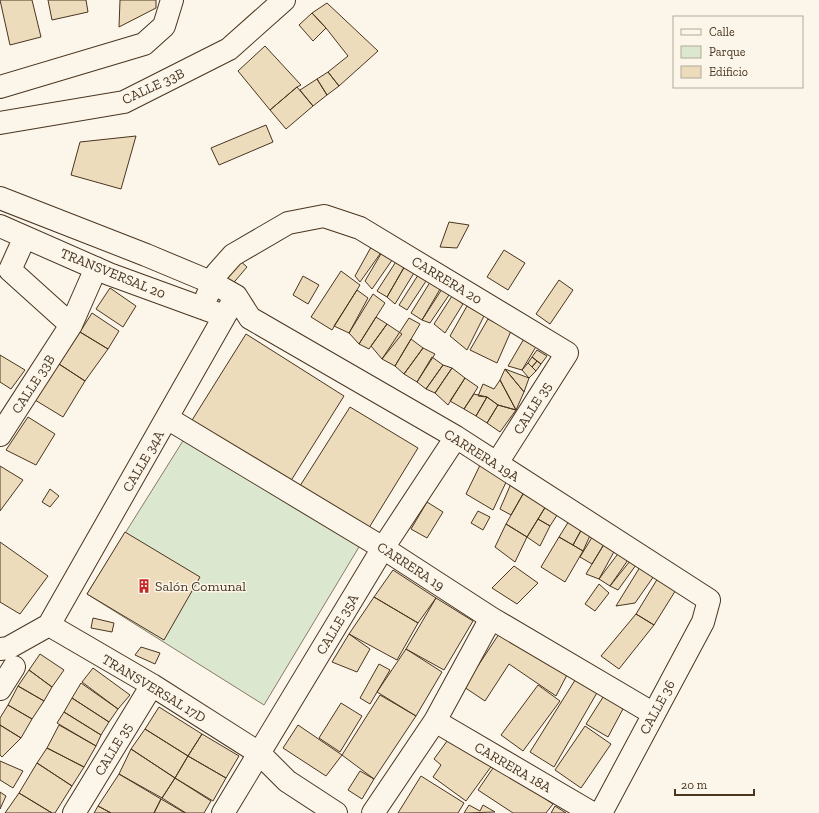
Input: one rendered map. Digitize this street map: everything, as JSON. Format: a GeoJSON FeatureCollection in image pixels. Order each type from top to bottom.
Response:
{"type":"FeatureCollection","features":[{"type":"Feature","properties":{"kind":"street"},"geometry":{"type":"LineString","coordinates":[[0,86],[144,44],[164,26],[172,0]]}},
{"type":"Feature","properties":{"kind":"street","name":"CALLE 33B"},"geometry":{"type":"LineString","coordinates":[[0,123],[124,102],[229,49],[284,0]]}},
{"type":"Feature","properties":{"kind":"street","name":"TRANSVERSAL 20"},"geometry":{"type":"LineString","coordinates":[[0,198],[213,283]]}},
{"type":"Feature","properties":{"kind":"street","name":"CARRERA 20"},"geometry":{"type":"LineString","coordinates":[[213,283],[217,273],[233,255],[288,223],[324,216],[360,228],[567,353]]}},
{"type":"Feature","properties":{"kind":"street","name":"TRANSVERSAL 20"},"geometry":{"type":"LineString","coordinates":[[0,226],[96,268],[202,308]]}},
{"type":"Feature","properties":{"kind":"street"},"geometry":{"type":"LineString","coordinates":[[25,237],[5,272],[71,325]]}},
{"type":"Feature","properties":{"kind":"street","name":"CALLE 33B"},"geometry":{"type":"LineString","coordinates":[[0,435],[71,325],[96,268]]}},
{"type":"Feature","properties":{"kind":"street"},"geometry":{"type":"LineString","coordinates":[[202,308],[213,283]]}},
{"type":"Feature","properties":{"kind":"street","name":"CARRERA 19A"},"geometry":{"type":"LineString","coordinates":[[213,283],[236,296],[250,318],[456,437],[709,600]]}},
{"type":"Feature","properties":{"kind":"street","name":"CALLE 34A"},"geometry":{"type":"LineString","coordinates":[[49,625],[236,296]]}},
{"type":"Feature","properties":{"kind":"street","name":"CARRERA 19A"},"geometry":{"type":"LineString","coordinates":[[202,308],[225,317],[250,318]]}},
{"type":"Feature","properties":{"kind":"street","name":"CALLE 35"},"geometry":{"type":"LineString","coordinates":[[498,463],[567,353]]}},
{"type":"Feature","properties":{"kind":"street","name":"CARRERA 19"},"geometry":{"type":"LineString","coordinates":[[168,418],[383,548],[491,618],[654,714]]}},
{"type":"Feature","properties":{"kind":"street","name":"CALLE 35A"},"geometry":{"type":"LineString","coordinates":[[223,813],[383,548],[456,437]]}},
{"type":"Feature","properties":{"kind":"street","name":"CALLE 36"},"geometry":{"type":"LineString","coordinates":[[602,813],[703,622],[709,600]]}},
{"type":"Feature","properties":{"kind":"street"},"geometry":{"type":"LineString","coordinates":[[373,813],[435,721],[491,618]]}},
{"type":"Feature","properties":{"kind":"street"},"geometry":{"type":"LineString","coordinates":[[0,649],[8,648],[49,625]]}},
{"type":"Feature","properties":{"kind":"street","name":"TRANSVERSAL 17D"},"geometry":{"type":"LineString","coordinates":[[49,625],[152,685],[259,753],[287,781],[336,813]]}},
{"type":"Feature","properties":{"kind":"street"},"geometry":{"type":"LineString","coordinates":[[0,689],[14,667]]}},
{"type":"Feature","properties":{"kind":"street","name":"CALLE 35"},"geometry":{"type":"LineString","coordinates":[[74,813],[152,685]]}},
{"type":"Feature","properties":{"kind":"street","name":"CARRERA 18A"},"geometry":{"type":"LineString","coordinates":[[435,721],[592,813]]}},
{"type":"Feature","properties":{"kind":"green space"},"geometry":{"type":"Polygon","coordinates":[[[186,436],[362,542],[264,705],[87,594],[186,436]]]}},
{"type":"Feature","properties":{"kind":"building"},"geometry":{"type":"Polygon","coordinates":[[[0,0],[32,0],[41,37],[10,45],[0,0]]]}},
{"type":"Feature","properties":{"kind":"building"},"geometry":{"type":"Polygon","coordinates":[[[48,0],[86,0],[88,12],[52,20],[48,0]]]}},
{"type":"Feature","properties":{"kind":"building"},"geometry":{"type":"Polygon","coordinates":[[[120,0],[156,0],[156,8],[119,27],[120,0]]]}},
{"type":"Feature","properties":{"kind":"building"},"geometry":{"type":"Polygon","coordinates":[[[327,3],[378,51],[339,86],[328,72],[348,56],[312,13],[327,3]]]}},
{"type":"Feature","properties":{"kind":"building"},"geometry":{"type":"Polygon","coordinates":[[[312,13],[326,28],[313,41],[299,25],[312,13]]]}},
{"type":"Feature","properties":{"kind":"building"},"geometry":{"type":"Polygon","coordinates":[[[265,46],[301,85],[270,110],[238,71],[265,46]]]}},
{"type":"Feature","properties":{"kind":"building"},"geometry":{"type":"Polygon","coordinates":[[[328,72],[339,86],[327,95],[317,79],[328,72]]]}},
{"type":"Feature","properties":{"kind":"building"},"geometry":{"type":"Polygon","coordinates":[[[317,79],[327,95],[313,106],[300,90],[317,79]]]}},
{"type":"Feature","properties":{"kind":"building"},"geometry":{"type":"Polygon","coordinates":[[[297,87],[313,106],[286,129],[270,110],[297,87]]]}},
{"type":"Feature","properties":{"kind":"building"},"geometry":{"type":"Polygon","coordinates":[[[266,125],[273,142],[219,165],[211,148],[266,125]]]}},
{"type":"Feature","properties":{"kind":"building"},"geometry":{"type":"Polygon","coordinates":[[[136,136],[121,189],[71,175],[80,142],[136,136]]]}},
{"type":"Feature","properties":{"kind":"building"},"geometry":{"type":"Polygon","coordinates":[[[449,222],[469,225],[457,248],[440,247],[449,222]]]}},
{"type":"Feature","properties":{"kind":"building"},"geometry":{"type":"Polygon","coordinates":[[[375,240],[385,247],[360,282],[355,276],[375,240]]]}},
{"type":"Feature","properties":{"kind":"building"},"geometry":{"type":"Polygon","coordinates":[[[385,247],[397,253],[372,289],[365,281],[385,247]]]}},
{"type":"Feature","properties":{"kind":"building"},"geometry":{"type":"Polygon","coordinates":[[[504,250],[525,263],[508,290],[487,277],[504,250]]]}},
{"type":"Feature","properties":{"kind":"building"},"geometry":{"type":"Polygon","coordinates":[[[399,257],[406,264],[387,297],[377,291],[399,257]]]}},
{"type":"Feature","properties":{"kind":"building"},"geometry":{"type":"Polygon","coordinates":[[[238,259],[247,267],[230,287],[221,279],[238,259]]]}},
{"type":"Feature","properties":{"kind":"building"},"geometry":{"type":"Polygon","coordinates":[[[406,264],[417,268],[395,304],[387,297],[406,264]]]}},
{"type":"Feature","properties":{"kind":"building"},"geometry":{"type":"Polygon","coordinates":[[[341,271],[360,285],[332,330],[311,317],[341,271]]]}},
{"type":"Feature","properties":{"kind":"building"},"geometry":{"type":"Polygon","coordinates":[[[420,272],[428,278],[407,310],[399,305],[420,272]]]}},
{"type":"Feature","properties":{"kind":"building"},"geometry":{"type":"Polygon","coordinates":[[[303,276],[319,285],[308,304],[293,295],[303,276]]]}},
{"type":"Feature","properties":{"kind":"building"},"geometry":{"type":"Polygon","coordinates":[[[432,279],[443,284],[422,320],[411,313],[432,279]]]}},
{"type":"Feature","properties":{"kind":"building"},"geometry":{"type":"Polygon","coordinates":[[[559,280],[573,290],[550,324],[536,314],[559,280]]]}},
{"type":"Feature","properties":{"kind":"building"},"geometry":{"type":"Polygon","coordinates":[[[110,288],[136,306],[123,327],[96,309],[110,288]]]}},
{"type":"Feature","properties":{"kind":"building"},"geometry":{"type":"Polygon","coordinates":[[[442,289],[449,295],[430,323],[422,320],[442,289]]]}},
{"type":"Feature","properties":{"kind":"building"},"geometry":{"type":"Polygon","coordinates":[[[357,290],[368,298],[349,333],[334,326],[357,290]]]}},
{"type":"Feature","properties":{"kind":"building"},"geometry":{"type":"Polygon","coordinates":[[[373,294],[385,303],[359,344],[349,333],[373,294]]]}},
{"type":"Feature","properties":{"kind":"building"},"geometry":{"type":"Polygon","coordinates":[[[452,296],[463,304],[445,333],[434,324],[452,296]]]}},
{"type":"Feature","properties":{"kind":"building"},"geometry":{"type":"Polygon","coordinates":[[[467,306],[484,316],[467,350],[450,336],[467,306]]]}},
{"type":"Feature","properties":{"kind":"building"},"geometry":{"type":"Polygon","coordinates":[[[92,313],[119,331],[108,349],[80,332],[92,313]]]}},
{"type":"Feature","properties":{"kind":"building"},"geometry":{"type":"Polygon","coordinates":[[[376,317],[387,324],[369,349],[359,344],[376,317]]]}},
{"type":"Feature","properties":{"kind":"building"},"geometry":{"type":"Polygon","coordinates":[[[409,318],[420,324],[395,366],[382,359],[409,318]]]}},
{"type":"Feature","properties":{"kind":"building"},"geometry":{"type":"Polygon","coordinates":[[[488,319],[511,331],[497,363],[470,350],[488,319]]]}},
{"type":"Feature","properties":{"kind":"building"},"geometry":{"type":"Polygon","coordinates":[[[387,324],[402,334],[382,359],[371,346],[387,324]]]}},
{"type":"Feature","properties":{"kind":"building"},"geometry":{"type":"Polygon","coordinates":[[[80,332],[108,349],[85,381],[59,364],[80,332]]]}},
{"type":"Feature","properties":{"kind":"building"},"geometry":{"type":"Polygon","coordinates":[[[246,334],[344,396],[287,487],[189,425],[246,334]]]}},
{"type":"Feature","properties":{"kind":"building"},"geometry":{"type":"Polygon","coordinates":[[[525,337],[537,345],[522,370],[508,366],[525,337]]]}},
{"type":"Feature","properties":{"kind":"building"},"geometry":{"type":"Polygon","coordinates":[[[411,339],[423,348],[404,374],[395,366],[411,339]]]}},
{"type":"Feature","properties":{"kind":"building"},"geometry":{"type":"Polygon","coordinates":[[[423,348],[435,354],[417,382],[404,374],[423,348]]]}},
{"type":"Feature","properties":{"kind":"building"},"geometry":{"type":"Polygon","coordinates":[[[537,350],[547,356],[541,364],[532,357],[537,350]]]}},
{"type":"Feature","properties":{"kind":"building"},"geometry":{"type":"Polygon","coordinates":[[[0,355],[25,370],[11,389],[0,382],[0,355]]]}},
{"type":"Feature","properties":{"kind":"building"},"geometry":{"type":"Polygon","coordinates":[[[432,357],[443,365],[426,389],[417,382],[432,357]]]}},
{"type":"Feature","properties":{"kind":"building"},"geometry":{"type":"Polygon","coordinates":[[[532,357],[537,361],[532,367],[528,363],[532,357]]]}},
{"type":"Feature","properties":{"kind":"building"},"geometry":{"type":"Polygon","coordinates":[[[537,361],[541,364],[536,371],[532,367],[537,361]]]}},
{"type":"Feature","properties":{"kind":"building"},"geometry":{"type":"Polygon","coordinates":[[[528,363],[536,371],[529,378],[522,370],[528,363]]]}},
{"type":"Feature","properties":{"kind":"building"},"geometry":{"type":"Polygon","coordinates":[[[59,364],[85,381],[63,417],[35,400],[59,364]]]}},
{"type":"Feature","properties":{"kind":"building"},"geometry":{"type":"Polygon","coordinates":[[[443,365],[452,368],[435,393],[426,389],[443,365]]]}},
{"type":"Feature","properties":{"kind":"building"},"geometry":{"type":"Polygon","coordinates":[[[452,368],[465,378],[448,405],[435,393],[452,368]]]}},
{"type":"Feature","properties":{"kind":"building"},"geometry":{"type":"Polygon","coordinates":[[[505,369],[529,378],[524,392],[505,369]]]}},
{"type":"Feature","properties":{"kind":"building"},"geometry":{"type":"Polygon","coordinates":[[[505,369],[524,392],[516,410],[500,380],[505,369]]]}},
{"type":"Feature","properties":{"kind":"building"},"geometry":{"type":"Polygon","coordinates":[[[465,378],[478,387],[464,409],[450,401],[465,378]]]}},
{"type":"Feature","properties":{"kind":"building"},"geometry":{"type":"Polygon","coordinates":[[[500,380],[516,410],[498,405],[487,397],[478,396],[483,384],[494,389],[500,380]]]}},
{"type":"Feature","properties":{"kind":"building"},"geometry":{"type":"Polygon","coordinates":[[[474,394],[487,397],[476,416],[464,409],[474,394]]]}},
{"type":"Feature","properties":{"kind":"building"},"geometry":{"type":"Polygon","coordinates":[[[487,397],[498,405],[487,423],[476,416],[487,397]]]}},
{"type":"Feature","properties":{"kind":"building"},"geometry":{"type":"Polygon","coordinates":[[[498,405],[516,410],[500,432],[487,423],[498,405]]]}},
{"type":"Feature","properties":{"kind":"building"},"geometry":{"type":"Polygon","coordinates":[[[350,407],[418,448],[367,531],[298,489],[350,407]]]}},
{"type":"Feature","properties":{"kind":"building"},"geometry":{"type":"Polygon","coordinates":[[[28,417],[55,434],[36,465],[6,450],[28,417]]]}},
{"type":"Feature","properties":{"kind":"building"},"geometry":{"type":"Polygon","coordinates":[[[483,459],[508,478],[493,510],[466,494],[483,459]]]}},
{"type":"Feature","properties":{"kind":"building"},"geometry":{"type":"Polygon","coordinates":[[[0,466],[23,480],[0,511],[0,466]]]}},
{"type":"Feature","properties":{"kind":"building"},"geometry":{"type":"Polygon","coordinates":[[[513,479],[527,487],[511,515],[500,509],[513,479]]]}},
{"type":"Feature","properties":{"kind":"building"},"geometry":{"type":"Polygon","coordinates":[[[527,487],[549,501],[527,537],[506,524],[527,487]]]}},
{"type":"Feature","properties":{"kind":"building"},"geometry":{"type":"Polygon","coordinates":[[[50,489],[59,496],[50,507],[42,502],[50,489]]]}},
{"type":"Feature","properties":{"kind":"building"},"geometry":{"type":"Polygon","coordinates":[[[549,501],[561,509],[550,526],[538,519],[549,501]]]}},
{"type":"Feature","properties":{"kind":"building"},"geometry":{"type":"Polygon","coordinates":[[[427,502],[443,512],[427,538],[411,529],[427,502]]]}},
{"type":"Feature","properties":{"kind":"building"},"geometry":{"type":"Polygon","coordinates":[[[478,511],[490,517],[483,530],[471,523],[478,511]]]}},
{"type":"Feature","properties":{"kind":"building"},"geometry":{"type":"Polygon","coordinates":[[[572,516],[584,525],[573,545],[559,537],[572,516]]]}},
{"type":"Feature","properties":{"kind":"building"},"geometry":{"type":"Polygon","coordinates":[[[538,519],[550,526],[540,546],[527,537],[538,519]]]}},
{"type":"Feature","properties":{"kind":"building"},"geometry":{"type":"Polygon","coordinates":[[[506,524],[527,537],[515,562],[495,547],[506,524]]]}},
{"type":"Feature","properties":{"kind":"building"},"geometry":{"type":"Polygon","coordinates":[[[584,525],[593,529],[583,551],[573,545],[584,525]]]}},
{"type":"Feature","properties":{"kind":"building","name":"Salón Comunal"},"geometry":{"type":"Polygon","coordinates":[[[125,532],[200,577],[164,640],[87,594],[125,532]]]}},
{"type":"Feature","properties":{"kind":"building"},"geometry":{"type":"Polygon","coordinates":[[[594,534],[606,541],[592,564],[580,557],[594,534]]]}},
{"type":"Feature","properties":{"kind":"building"},"geometry":{"type":"Polygon","coordinates":[[[559,537],[583,551],[565,582],[541,567],[559,537]]]}},
{"type":"Feature","properties":{"kind":"building"},"geometry":{"type":"Polygon","coordinates":[[[606,541],[616,548],[599,579],[586,574],[606,541]]]}},
{"type":"Feature","properties":{"kind":"building"},"geometry":{"type":"Polygon","coordinates":[[[0,542],[48,576],[20,614],[0,602],[0,542]]]}},
{"type":"Feature","properties":{"kind":"building"},"geometry":{"type":"Polygon","coordinates":[[[620,551],[630,557],[610,586],[599,579],[620,551]]]}},
{"type":"Feature","properties":{"kind":"building"},"geometry":{"type":"Polygon","coordinates":[[[630,561],[636,565],[618,590],[610,586],[630,561]]]}},
{"type":"Feature","properties":{"kind":"building"},"geometry":{"type":"Polygon","coordinates":[[[514,566],[538,583],[517,604],[492,588],[514,566]]]}},
{"type":"Feature","properties":{"kind":"building"},"geometry":{"type":"Polygon","coordinates":[[[640,567],[654,576],[635,603],[616,606],[640,567]]]}},
{"type":"Feature","properties":{"kind":"building"},"geometry":{"type":"Polygon","coordinates":[[[393,570],[436,598],[418,623],[374,597],[393,570]]]}},
{"type":"Feature","properties":{"kind":"building"},"geometry":{"type":"Polygon","coordinates":[[[661,573],[679,585],[654,625],[636,614],[661,573]]]}},
{"type":"Feature","properties":{"kind":"building"},"geometry":{"type":"Polygon","coordinates":[[[599,584],[609,593],[595,611],[585,604],[599,584]]]}},
{"type":"Feature","properties":{"kind":"building"},"geometry":{"type":"Polygon","coordinates":[[[374,597],[418,623],[397,660],[349,634],[374,597]]]}},
{"type":"Feature","properties":{"kind":"building"},"geometry":{"type":"Polygon","coordinates":[[[436,598],[473,621],[444,670],[406,649],[436,598]]]}},
{"type":"Feature","properties":{"kind":"building"},"geometry":{"type":"Polygon","coordinates":[[[636,614],[654,625],[619,669],[601,656],[636,614]]]}},
{"type":"Feature","properties":{"kind":"building"},"geometry":{"type":"Polygon","coordinates":[[[93,618],[114,623],[112,632],[91,628],[93,618]]]}},
{"type":"Feature","properties":{"kind":"building"},"geometry":{"type":"Polygon","coordinates":[[[349,634],[370,649],[357,672],[332,662],[349,634]]]}},
{"type":"Feature","properties":{"kind":"building"},"geometry":{"type":"Polygon","coordinates":[[[499,634],[568,673],[556,696],[509,664],[485,701],[464,687],[499,634]]]}},
{"type":"Feature","properties":{"kind":"building"},"geometry":{"type":"Polygon","coordinates":[[[141,647],[160,653],[155,664],[135,655],[141,647]]]}},
{"type":"Feature","properties":{"kind":"building"},"geometry":{"type":"Polygon","coordinates":[[[406,649],[442,672],[416,716],[377,692],[406,649]]]}},
{"type":"Feature","properties":{"kind":"building"},"geometry":{"type":"Polygon","coordinates":[[[40,654],[64,670],[52,687],[29,670],[40,654]]]}},
{"type":"Feature","properties":{"kind":"building"},"geometry":{"type":"Polygon","coordinates":[[[379,664],[390,670],[370,704],[360,698],[379,664]]]}},
{"type":"Feature","properties":{"kind":"building"},"geometry":{"type":"Polygon","coordinates":[[[93,668],[130,695],[118,709],[82,682],[93,668]]]}},
{"type":"Feature","properties":{"kind":"building"},"geometry":{"type":"Polygon","coordinates":[[[29,670],[52,687],[44,701],[18,686],[29,670]]]}},
{"type":"Feature","properties":{"kind":"building"},"geometry":{"type":"Polygon","coordinates":[[[577,677],[598,691],[554,767],[530,752],[577,677]]]}},
{"type":"Feature","properties":{"kind":"building"},"geometry":{"type":"Polygon","coordinates":[[[81,683],[118,709],[109,722],[72,698],[81,683]]]}},
{"type":"Feature","properties":{"kind":"building"},"geometry":{"type":"Polygon","coordinates":[[[538,685],[560,701],[523,751],[501,735],[538,685]]]}},
{"type":"Feature","properties":{"kind":"building"},"geometry":{"type":"Polygon","coordinates":[[[18,686],[44,701],[32,719],[8,705],[18,686]]]}},
{"type":"Feature","properties":{"kind":"building"},"geometry":{"type":"Polygon","coordinates":[[[605,694],[623,709],[608,737],[586,724],[605,694]]]}},
{"type":"Feature","properties":{"kind":"building"},"geometry":{"type":"Polygon","coordinates":[[[380,695],[416,716],[374,779],[342,755],[380,695]]]}},
{"type":"Feature","properties":{"kind":"building"},"geometry":{"type":"Polygon","coordinates":[[[72,698],[109,722],[101,735],[64,712],[72,698]]]}},
{"type":"Feature","properties":{"kind":"building"},"geometry":{"type":"Polygon","coordinates":[[[341,703],[362,716],[340,752],[319,738],[341,703]]]}},
{"type":"Feature","properties":{"kind":"building"},"geometry":{"type":"Polygon","coordinates":[[[8,705],[32,719],[21,738],[0,725],[0,718],[8,705]]]}},
{"type":"Feature","properties":{"kind":"building"},"geometry":{"type":"Polygon","coordinates":[[[159,707],[202,734],[188,756],[145,729],[159,707]]]}},
{"type":"Feature","properties":{"kind":"building"},"geometry":{"type":"Polygon","coordinates":[[[64,712],[101,735],[96,746],[57,723],[64,712]]]}},
{"type":"Feature","properties":{"kind":"building"},"geometry":{"type":"Polygon","coordinates":[[[0,725],[21,738],[2,757],[0,755],[0,725]]]}},
{"type":"Feature","properties":{"kind":"building"},"geometry":{"type":"Polygon","coordinates":[[[59,725],[96,746],[84,767],[47,748],[59,725]]]}},
{"type":"Feature","properties":{"kind":"building"},"geometry":{"type":"Polygon","coordinates":[[[298,725],[342,755],[326,776],[283,748],[298,725]]]}},
{"type":"Feature","properties":{"kind":"building"},"geometry":{"type":"Polygon","coordinates":[[[585,726],[611,744],[581,788],[555,770],[585,726]]]}},
{"type":"Feature","properties":{"kind":"building"},"geometry":{"type":"Polygon","coordinates":[[[145,729],[188,756],[175,778],[131,749],[145,729]]]}},
{"type":"Feature","properties":{"kind":"building"},"geometry":{"type":"Polygon","coordinates":[[[202,734],[239,756],[226,778],[188,756],[202,734]]]}},
{"type":"Feature","properties":{"kind":"building"},"geometry":{"type":"Polygon","coordinates":[[[450,737],[493,764],[466,801],[433,777],[441,765],[434,759],[450,737]]]}},
{"type":"Feature","properties":{"kind":"building"},"geometry":{"type":"Polygon","coordinates":[[[47,748],[84,767],[72,786],[37,763],[47,748]]]}},
{"type":"Feature","properties":{"kind":"building"},"geometry":{"type":"Polygon","coordinates":[[[131,749],[175,778],[162,798],[119,774],[131,749]]]}},
{"type":"Feature","properties":{"kind":"building"},"geometry":{"type":"Polygon","coordinates":[[[188,756],[226,778],[213,801],[175,778],[188,756]]]}},
{"type":"Feature","properties":{"kind":"building"},"geometry":{"type":"Polygon","coordinates":[[[0,761],[23,771],[13,788],[0,780],[0,761]]]}},
{"type":"Feature","properties":{"kind":"building"},"geometry":{"type":"Polygon","coordinates":[[[37,763],[72,786],[55,813],[52,813],[19,793],[37,763]]]}},
{"type":"Feature","properties":{"kind":"building"},"geometry":{"type":"Polygon","coordinates":[[[495,765],[553,804],[546,813],[513,813],[478,790],[495,765]]]}},
{"type":"Feature","properties":{"kind":"building"},"geometry":{"type":"Polygon","coordinates":[[[360,771],[374,779],[362,799],[348,790],[360,771]]]}},
{"type":"Feature","properties":{"kind":"building"},"geometry":{"type":"Polygon","coordinates":[[[119,774],[161,799],[154,813],[111,813],[98,806],[119,774]]]}},
{"type":"Feature","properties":{"kind":"building"},"geometry":{"type":"Polygon","coordinates":[[[421,776],[464,803],[458,813],[398,813],[421,776]]]}},
{"type":"Feature","properties":{"kind":"building"},"geometry":{"type":"Polygon","coordinates":[[[175,778],[211,801],[204,813],[186,813],[162,798],[175,778]]]}},
{"type":"Feature","properties":{"kind":"building"},"geometry":{"type":"Polygon","coordinates":[[[0,792],[6,796],[0,809],[0,792]]]}},
{"type":"Feature","properties":{"kind":"building"},"geometry":{"type":"Polygon","coordinates":[[[19,793],[52,813],[5,813],[19,793]]]}},
{"type":"Feature","properties":{"kind":"building"},"geometry":{"type":"Polygon","coordinates":[[[161,799],[185,813],[154,813],[161,799]]]}},
{"type":"Feature","properties":{"kind":"building"},"geometry":{"type":"Polygon","coordinates":[[[469,805],[480,811],[483,805],[495,812],[464,813],[469,805]]]}},
{"type":"Feature","properties":{"kind":"building"},"geometry":{"type":"Polygon","coordinates":[[[98,806],[111,813],[94,813],[98,806]]]}},
{"type":"Feature","properties":{"kind":"building"},"geometry":{"type":"Polygon","coordinates":[[[555,806],[566,813],[551,813],[555,806]]]}},
{"type":"Feature","properties":{"kind":"place","name":"Salón Comunal"},"geometry":{"type":"Point","coordinates":[144,586]}}]}
